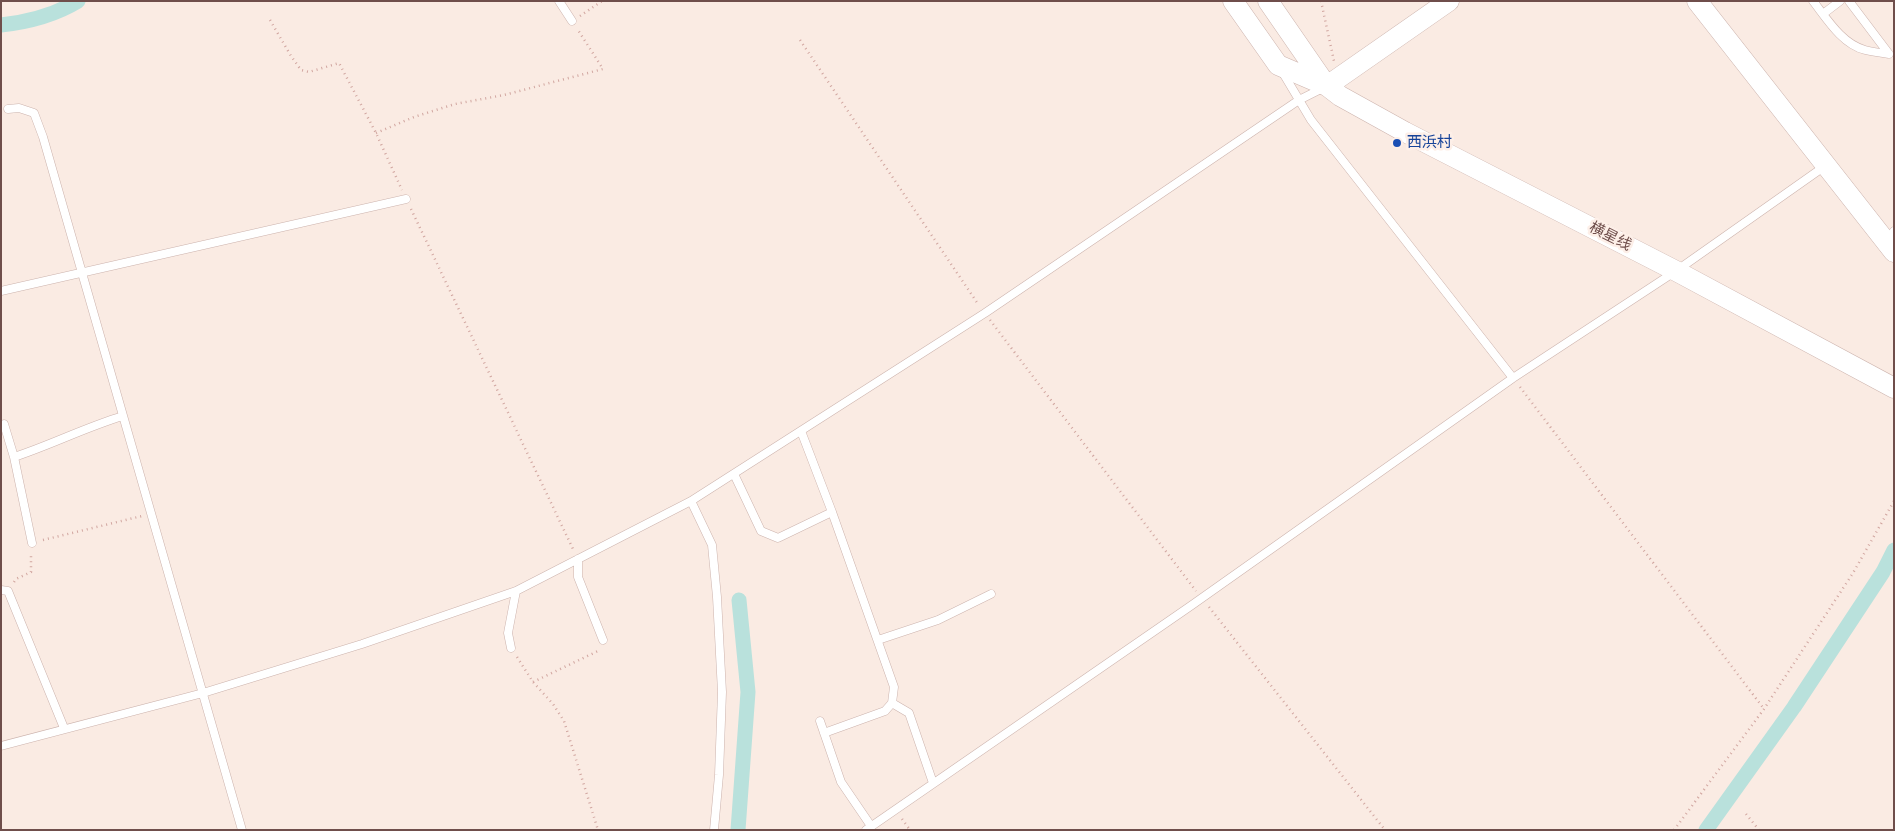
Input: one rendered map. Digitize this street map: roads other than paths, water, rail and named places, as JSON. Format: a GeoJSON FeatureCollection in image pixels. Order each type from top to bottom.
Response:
{"type":"FeatureCollection","features":[{"type":"Feature","properties":{"kind":"street"},"geometry":{"type":"LineString","coordinates":[[1233,1],[1278,65]]}},
{"type":"Feature","properties":{"kind":"street","name":"横星线"},"geometry":{"type":"LineString","coordinates":[[1268,1],[1332,83]]}},
{"type":"Feature","properties":{"kind":"street"},"geometry":{"type":"LineString","coordinates":[[1332,83],[1449,1]]}},
{"type":"Feature","properties":{"kind":"street"},"geometry":{"type":"LineString","coordinates":[[1696,1],[1825,166],[1891,241]]}},
{"type":"Feature","properties":{"kind":"street","name":"横星线"},"geometry":{"type":"LineString","coordinates":[[1278,65],[1332,83],[1405,132],[1676,271],[1894,388]]}},
{"type":"Feature","properties":{"kind":"lane"},"geometry":{"type":"LineString","coordinates":[[558,1],[572,22]]}},
{"type":"Feature","properties":{"kind":"lane"},"geometry":{"type":"LineString","coordinates":[[1813,1],[1837,32],[1852,44],[1864,50],[1889,54],[1849,1]]}},
{"type":"Feature","properties":{"kind":"lane"},"geometry":{"type":"LineString","coordinates":[[1823,14],[1840,1]]}},
{"type":"Feature","properties":{"kind":"lane"},"geometry":{"type":"LineString","coordinates":[[1278,65],[1317,127],[1513,378]]}},
{"type":"Feature","properties":{"kind":"lane"},"geometry":{"type":"LineString","coordinates":[[1,746],[203,693],[362,644],[516,591],[691,501],[985,313],[1299,100],[1332,83]]}},
{"type":"Feature","properties":{"kind":"lane"},"geometry":{"type":"LineString","coordinates":[[8,109],[19,108],[34,113],[43,137],[242,830]]}},
{"type":"Feature","properties":{"kind":"lane"},"geometry":{"type":"LineString","coordinates":[[820,721],[841,782],[868,828],[1202,598],[1513,378],[1676,271],[1825,166]]}},
{"type":"Feature","properties":{"kind":"lane"},"geometry":{"type":"LineString","coordinates":[[1,291],[81,271],[406,198]]}},
{"type":"Feature","properties":{"kind":"lane"},"geometry":{"type":"LineString","coordinates":[[14,457],[47,446],[96,424],[123,416]]}},
{"type":"Feature","properties":{"kind":"lane"},"geometry":{"type":"LineString","coordinates":[[4,424],[14,457],[32,543]]}},
{"type":"Feature","properties":{"kind":"lane"},"geometry":{"type":"LineString","coordinates":[[801,432],[832,512],[894,687],[892,703],[885,711],[824,733]]}},
{"type":"Feature","properties":{"kind":"lane"},"geometry":{"type":"LineString","coordinates":[[734,474],[761,531],[778,538],[832,512]]}},
{"type":"Feature","properties":{"kind":"lane"},"geometry":{"type":"LineString","coordinates":[[691,501],[712,545],[718,597],[722,692],[719,776],[714,830]]}},
{"type":"Feature","properties":{"kind":"lane"},"geometry":{"type":"LineString","coordinates":[[578,559],[578,577],[603,640]]}},
{"type":"Feature","properties":{"kind":"lane"},"geometry":{"type":"LineString","coordinates":[[4,590],[64,728]]}},
{"type":"Feature","properties":{"kind":"lane"},"geometry":{"type":"LineString","coordinates":[[511,648],[508,634],[516,591]]}},
{"type":"Feature","properties":{"kind":"lane"},"geometry":{"type":"LineString","coordinates":[[878,640],[938,620],[991,594]]}},
{"type":"Feature","properties":{"kind":"lane"},"geometry":{"type":"LineString","coordinates":[[892,703],[908,713],[933,783]]}},
{"type":"Feature","properties":{"kind":"waterway"},"geometry":{"type":"LineString","coordinates":[[1,25],[41,17],[78,1]]}},
{"type":"Feature","properties":{"kind":"waterway"},"geometry":{"type":"LineString","coordinates":[[1706,830],[1794,707],[1883,572],[1894,550]]}},
{"type":"Feature","properties":{"kind":"waterway"},"geometry":{"type":"LineString","coordinates":[[738,830],[748,692],[739,600]]}},
{"type":"Feature","properties":{"kind":"place","name":"西浜村"},"geometry":{"type":"Point","coordinates":[1397,143]}}]}
